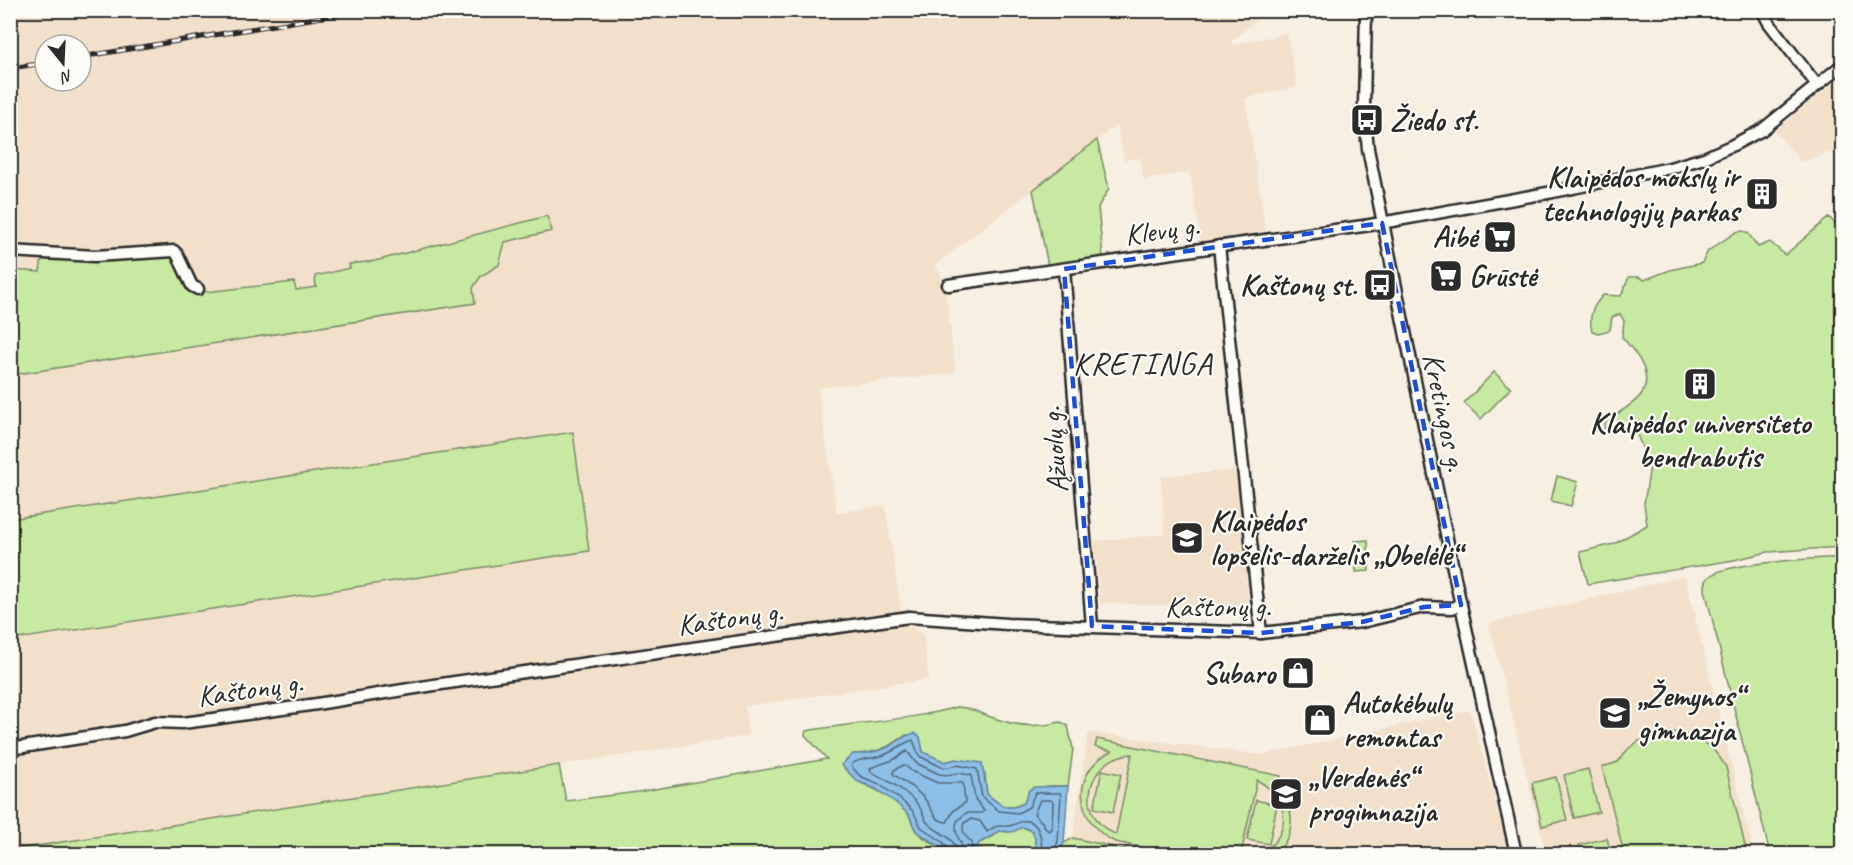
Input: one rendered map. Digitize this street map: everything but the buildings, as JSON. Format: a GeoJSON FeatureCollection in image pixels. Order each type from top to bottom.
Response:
{"type":"FeatureCollection","features":[{"type":"Feature","properties":{"kind":"street","name":"Kretingos g."},"geometry":{"type":"LineString","coordinates":[[1366,10],[1365,125],[1461,605],[1516,855]]}},
{"type":"Feature","properties":{"kind":"street"},"geometry":{"type":"LineString","coordinates":[[1762,10],[1769,23],[1817,85]]}},
{"type":"Feature","properties":{"kind":"street","name":"Klevų g."},"geometry":{"type":"LineString","coordinates":[[948,285],[1383,223],[1670,168],[1693,162],[1733,146],[1761,130],[1842,65]]}},
{"type":"Feature","properties":{"kind":"street"},"geometry":{"type":"LineString","coordinates":[[1219,246],[1261,633]]}},
{"type":"Feature","properties":{"kind":"street"},"geometry":{"type":"LineString","coordinates":[[10,252],[95,256],[174,251],[192,286],[198,289]]}},
{"type":"Feature","properties":{"kind":"street","name":"Ąžuolų g."},"geometry":{"type":"LineString","coordinates":[[1064,270],[1092,626]]}},
{"type":"Feature","properties":{"kind":"street","name":"Kaštonų g."},"geometry":{"type":"LineString","coordinates":[[10,749],[124,731],[155,722],[183,723],[213,719],[434,684],[909,616],[1007,624],[1261,633],[1362,622],[1424,607],[1452,608],[1461,605]]}},
{"type":"Feature","properties":{"kind":"highlighted area"},"geometry":{"type":"Polygon","coordinates":[[[1382,223],[1461,605],[1424,607],[1362,622],[1261,633],[1092,626],[1064,269],[1382,223]]]}},
{"type":"Feature","properties":{"kind":"shaded area"},"geometry":{"type":"Polygon","coordinates":[[[1271,10],[1232,40],[1233,45],[1287,33],[1297,87],[1245,98],[1266,231],[1201,241],[1190,172],[1144,180],[1140,158],[1124,160],[1117,125],[935,265],[944,280],[956,373],[818,388],[837,513],[885,505],[903,622],[923,635],[929,679],[745,706],[748,736],[11,850],[11,640],[589,551],[573,432],[11,519],[11,11],[1271,10]]]}},
{"type":"Feature","properties":{"kind":"shaded area"},"geometry":{"type":"Polygon","coordinates":[[[1842,77],[1842,160],[1830,152],[1802,162],[1774,131],[1842,77]]]}},
{"type":"Feature","properties":{"kind":"shaded area","name":"Klaipėdos lopšelis-darželis „Obelėlė“"},"geometry":{"type":"Polygon","coordinates":[[[1236,470],[1249,608],[1100,603],[1094,541],[1165,534],[1161,476],[1236,470]]]}},
{"type":"Feature","properties":{"kind":"shaded area","name":"„Žemynos“ gimnazija"},"geometry":{"type":"Polygon","coordinates":[[[1685,576],[1754,854],[1546,854],[1489,623],[1685,576]]]}},
{"type":"Feature","properties":{"kind":"shaded area","name":"„Verdenės“ progimnazija"},"geometry":{"type":"Polygon","coordinates":[[[1470,710],[1510,854],[1146,854],[1073,838],[1088,732],[1262,755],[1470,710]]]}},
{"type":"Feature","properties":{"kind":"green space"},"geometry":{"type":"Polygon","coordinates":[[[1097,140],[1109,189],[1098,207],[1103,257],[1048,266],[1033,190],[1097,140]]]}},
{"type":"Feature","properties":{"kind":"green space"},"geometry":{"type":"Polygon","coordinates":[[[547,216],[552,231],[505,242],[499,265],[481,276],[473,288],[475,303],[11,375],[12,270],[40,272],[42,257],[169,255],[175,258],[197,293],[294,282],[296,290],[316,287],[315,276],[350,268],[349,264],[375,261],[547,216]]]}},
{"type":"Feature","properties":{"kind":"green space"},"geometry":{"type":"Polygon","coordinates":[[[1829,217],[1842,232],[1842,547],[1768,552],[1734,560],[1588,584],[1580,552],[1614,544],[1647,525],[1644,504],[1650,466],[1635,430],[1621,425],[1611,432],[1604,431],[1605,422],[1637,400],[1646,380],[1642,364],[1622,337],[1624,321],[1620,314],[1612,317],[1610,330],[1598,333],[1592,331],[1591,316],[1597,303],[1603,295],[1621,296],[1629,277],[1639,277],[1644,280],[1670,270],[1702,263],[1708,251],[1736,232],[1748,233],[1758,247],[1770,242],[1785,255],[1829,217]]]}},
{"type":"Feature","properties":{"kind":"green space"},"geometry":{"type":"Polygon","coordinates":[[[1494,372],[1511,388],[1481,419],[1464,403],[1494,372]]]}},
{"type":"Feature","properties":{"kind":"green space"},"geometry":{"type":"Polygon","coordinates":[[[573,432],[589,551],[11,640],[11,519],[573,432]]]}},
{"type":"Feature","properties":{"kind":"green space"},"geometry":{"type":"Polygon","coordinates":[[[1557,476],[1578,482],[1571,506],[1551,501],[1557,476]]]}},
{"type":"Feature","properties":{"kind":"green space"},"geometry":{"type":"Polygon","coordinates":[[[1368,540],[1369,571],[1356,572],[1355,541],[1368,540]]]}},
{"type":"Feature","properties":{"kind":"green space"},"geometry":{"type":"Polygon","coordinates":[[[1842,557],[1842,854],[1770,854],[1705,590],[1706,583],[1709,577],[1732,568],[1772,562],[1842,557]]]}},
{"type":"Feature","properties":{"kind":"green space"},"geometry":{"type":"Polygon","coordinates":[[[957,707],[971,709],[1002,721],[1018,724],[1044,725],[1061,722],[1068,726],[1073,749],[1068,786],[1048,786],[1029,790],[1024,803],[1013,807],[1000,804],[987,794],[985,774],[956,759],[945,762],[923,752],[920,737],[906,735],[881,749],[853,754],[857,781],[897,803],[908,814],[916,831],[945,854],[11,854],[11,850],[559,765],[566,801],[638,792],[827,759],[805,735],[806,731],[920,715],[957,707]]]}},
{"type":"Feature","properties":{"kind":"green space"},"geometry":{"type":"Polygon","coordinates":[[[1666,732],[1693,737],[1708,746],[1721,759],[1726,767],[1747,854],[1624,854],[1602,767],[1618,762],[1628,749],[1639,741],[1666,732]]]}},
{"type":"Feature","properties":{"kind":"green space"},"geometry":{"type":"Polygon","coordinates":[[[1097,739],[1281,776],[1280,783],[1275,783],[1287,800],[1290,810],[1288,837],[1275,854],[1261,854],[1279,836],[1283,816],[1276,796],[1257,780],[1241,854],[1176,854],[1115,842],[1101,833],[1091,822],[1082,796],[1089,771],[1098,760],[1112,751],[1095,747],[1097,739]],[[1132,754],[1104,765],[1091,788],[1090,802],[1094,814],[1102,826],[1116,834],[1132,754]]]}},
{"type":"Feature","properties":{"kind":"green space"},"geometry":{"type":"Polygon","coordinates":[[[1588,769],[1599,812],[1574,818],[1564,775],[1588,769]]]}},
{"type":"Feature","properties":{"kind":"green space"},"geometry":{"type":"Polygon","coordinates":[[[1102,770],[1121,774],[1113,812],[1094,808],[1102,770]]]}},
{"type":"Feature","properties":{"kind":"green space"},"geometry":{"type":"Polygon","coordinates":[[[1556,777],[1567,820],[1542,826],[1532,783],[1556,777]]]}},
{"type":"Feature","properties":{"kind":"green space"},"geometry":{"type":"Polygon","coordinates":[[[1256,800],[1277,805],[1269,844],[1247,840],[1256,800]]]}},
{"type":"Feature","properties":{"kind":"green space"},"geometry":{"type":"Polygon","coordinates":[[[1023,827],[1032,831],[1035,848],[1007,854],[979,850],[977,847],[979,843],[1000,831],[1007,832],[1023,827]]]}},
{"type":"Feature","properties":{"kind":"green space"},"geometry":{"type":"Polygon","coordinates":[[[1073,838],[1146,854],[1059,854],[1064,843],[1073,838]]]}},
{"type":"Feature","properties":{"kind":"green space"},"geometry":{"type":"Polygon","coordinates":[[[1607,838],[1611,854],[1581,854],[1579,845],[1607,838]]]}},
{"type":"Feature","properties":{"kind":"water"},"geometry":{"type":"Polygon","coordinates":[[[915,733],[920,737],[923,752],[945,762],[956,759],[982,763],[987,794],[1004,806],[1013,807],[1024,803],[1029,790],[1034,787],[1068,786],[1064,843],[1059,854],[1012,854],[1035,848],[1032,831],[1023,827],[1012,832],[1000,831],[979,843],[977,847],[979,850],[997,854],[945,854],[939,846],[916,831],[909,815],[896,803],[876,789],[857,781],[841,765],[853,754],[882,750],[915,733]]]}},
{"type":"Feature","properties":{"kind":"railway"},"geometry":{"type":"LineString","coordinates":[[93,55],[365,10]]}},
{"type":"Feature","properties":{"kind":"railway"},"geometry":{"type":"LineString","coordinates":[[10,68],[33,65]]}},
{"type":"Feature","properties":{"kind":"place","name":"Žiedo st."},"geometry":{"type":"Point","coordinates":[1367,120]}},
{"type":"Feature","properties":{"kind":"place","name":"Klaipėdos mokslų ir technologijų parkas"},"geometry":{"type":"Point","coordinates":[1762,194]}},
{"type":"Feature","properties":{"kind":"place","name":"Aibė"},"geometry":{"type":"Point","coordinates":[1500,237]}},
{"type":"Feature","properties":{"kind":"place","name":"Grūstė"},"geometry":{"type":"Point","coordinates":[1446,276]}},
{"type":"Feature","properties":{"kind":"place","name":"Kaštonų st."},"geometry":{"type":"Point","coordinates":[1380,285]}},
{"type":"Feature","properties":{"kind":"place","name":"Klaipėdos universiteto bendrabutis"},"geometry":{"type":"Point","coordinates":[1700,384]}},
{"type":"Feature","properties":{"kind":"place","name":"Klaipėdos lopšelis-darželis „Obelėlė“"},"geometry":{"type":"Point","coordinates":[1187,538]}},
{"type":"Feature","properties":{"kind":"place","name":"Subaro"},"geometry":{"type":"Point","coordinates":[1298,673]}},
{"type":"Feature","properties":{"kind":"place","name":"„Žemynos“ gimnazija"},"geometry":{"type":"Point","coordinates":[1615,713]}},
{"type":"Feature","properties":{"kind":"place","name":"Autokėbulų remontas"},"geometry":{"type":"Point","coordinates":[1320,720]}},
{"type":"Feature","properties":{"kind":"place","name":"„Verdenės“ progimnazija"},"geometry":{"type":"Point","coordinates":[1286,794]}},
{"type":"Feature","properties":{"kind":"district","name":"KRETINGA"},"geometry":{"type":"Point","coordinates":[1143,363]}}]}
